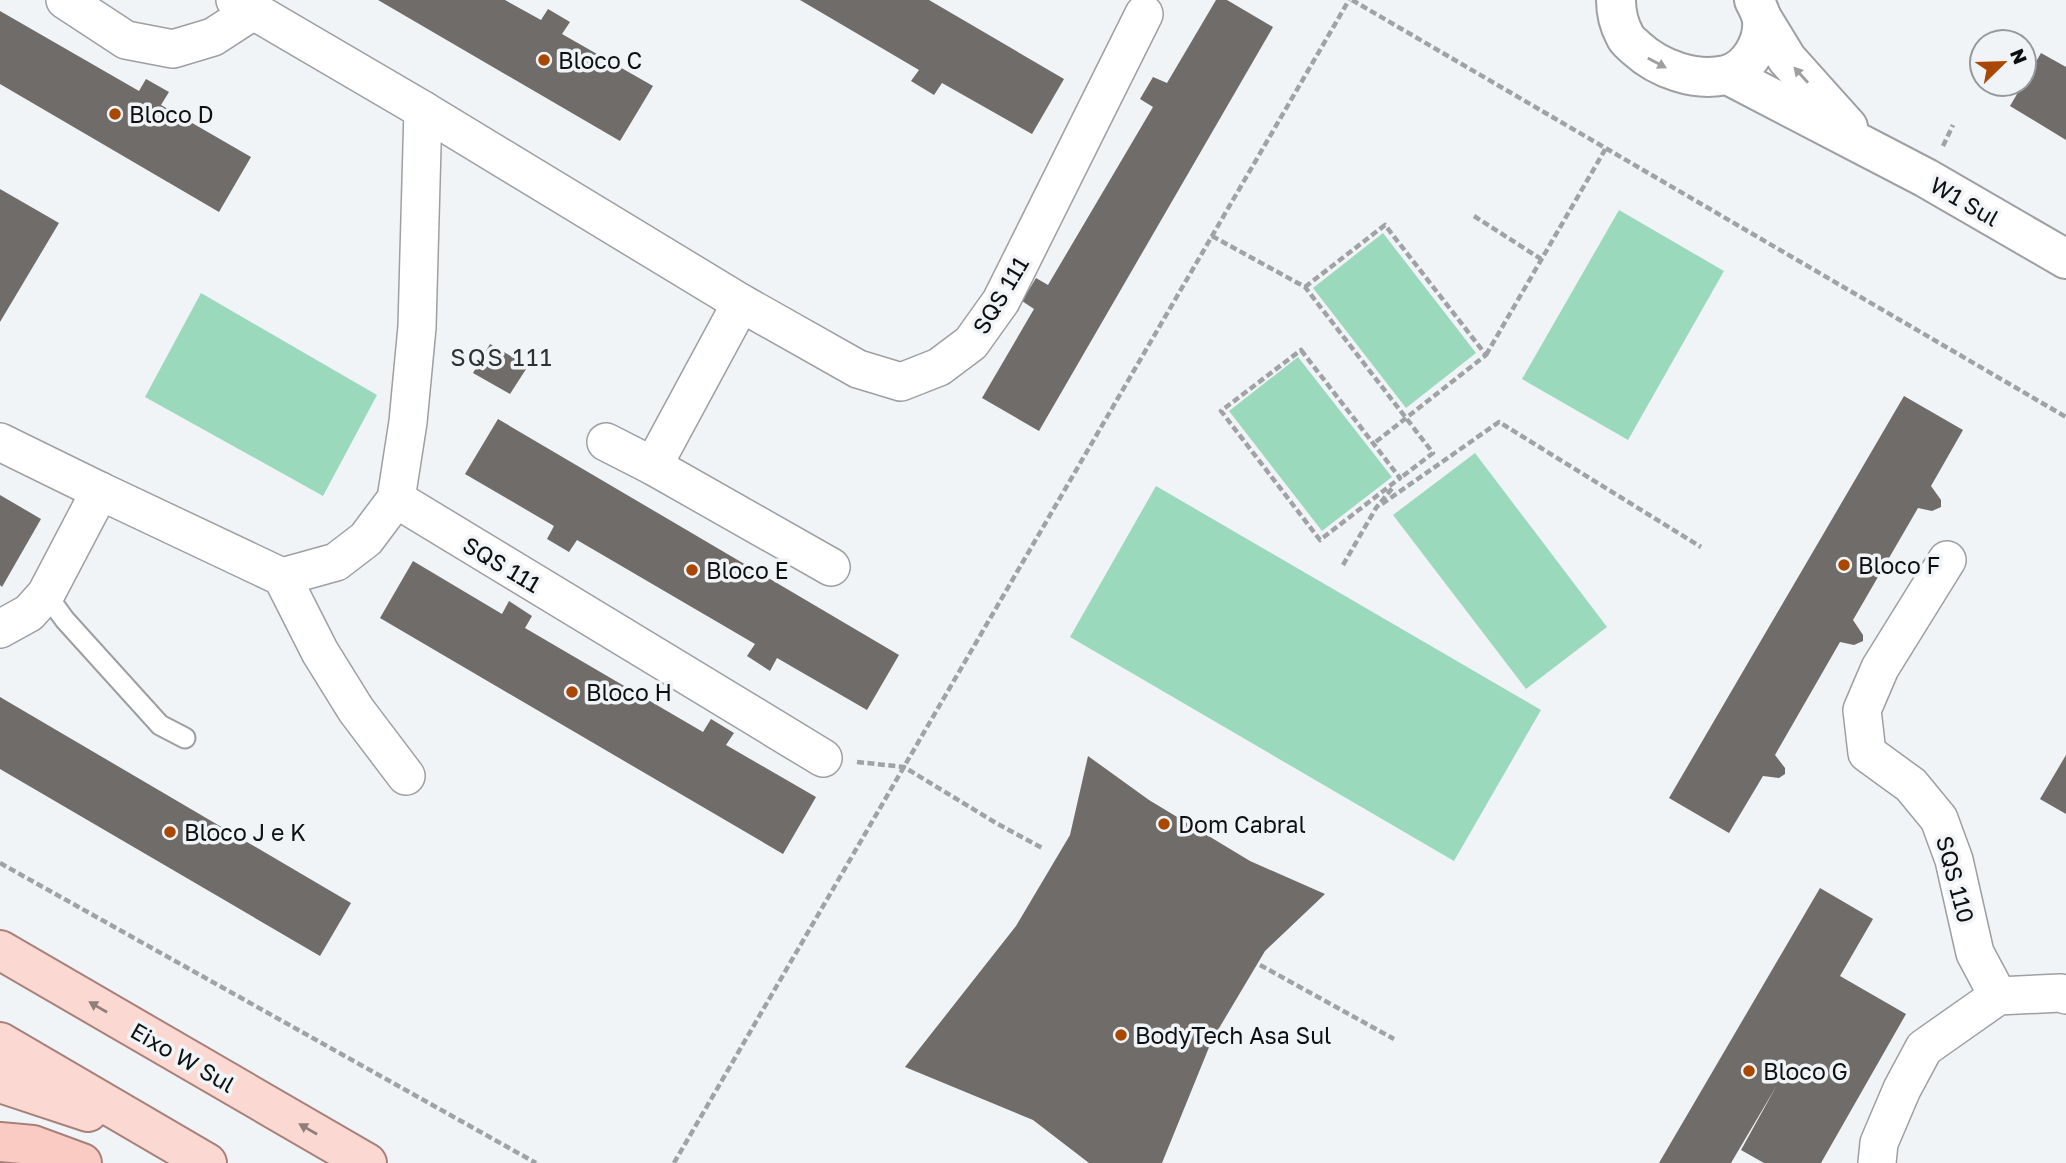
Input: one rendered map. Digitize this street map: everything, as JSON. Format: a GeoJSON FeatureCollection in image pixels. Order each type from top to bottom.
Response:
{"type":"FeatureCollection","features":[{"type":"Feature","properties":{"kind":"highway"},"geometry":{"type":"LineString","coordinates":[[0,1142],[33,1146],[82,1163]]}},
{"type":"Feature","properties":{"kind":"main road","name":"Eixo W Sul"},"geometry":{"type":"LineString","coordinates":[[0,950],[367,1163]]}},
{"type":"Feature","properties":{"kind":"main road"},"geometry":{"type":"LineString","coordinates":[[0,1042],[206,1163]]}},
{"type":"Feature","properties":{"kind":"main road"},"geometry":{"type":"LineString","coordinates":[[0,1083],[164,1138]]}},
{"type":"Feature","properties":{"kind":"street","name":"SQS 111"},"geometry":{"type":"LineString","coordinates":[[65,0],[126,40],[173,49],[213,37],[244,6],[423,110],[741,303],[858,369],[901,382],[939,367],[971,343],[1001,301],[1144,13]]}},
{"type":"Feature","properties":{"kind":"street"},"geometry":{"type":"LineString","coordinates":[[1610,4],[1626,38],[1646,57],[1673,71],[1699,76],[1728,75],[1754,54],[1761,39],[1758,9]]}},
{"type":"Feature","properties":{"kind":"street","name":"W1 Sul"},"geometry":{"type":"LineString","coordinates":[[1758,9],[1787,59],[1863,144]]}},
{"type":"Feature","properties":{"kind":"street","name":"W1 Sul"},"geometry":{"type":"LineString","coordinates":[[1728,75],[1863,144],[2066,259]]}},
{"type":"Feature","properties":{"kind":"street"},"geometry":{"type":"LineString","coordinates":[[282,577],[336,562],[366,539],[396,499],[408,422],[417,327],[423,110]]}},
{"type":"Feature","properties":{"kind":"street"},"geometry":{"type":"LineString","coordinates":[[653,466],[741,303]]}},
{"type":"Feature","properties":{"kind":"street"},"geometry":{"type":"LineString","coordinates":[[0,442],[282,577],[320,652],[356,710],[406,776]]}},
{"type":"Feature","properties":{"kind":"street"},"geometry":{"type":"LineString","coordinates":[[606,442],[831,567]]}},
{"type":"Feature","properties":{"kind":"street"},"geometry":{"type":"LineString","coordinates":[[0,629],[29,613],[46,594],[100,491]]}},
{"type":"Feature","properties":{"kind":"street","name":"SQS 111"},"geometry":{"type":"LineString","coordinates":[[396,499],[823,758]]}},
{"type":"Feature","properties":{"kind":"street","name":"SQS 110"},"geometry":{"type":"LineString","coordinates":[[1947,560],[1880,668],[1862,710],[1867,753],[1911,785],[1939,819],[1954,860],[1975,953],[1997,996]]}},
{"type":"Feature","properties":{"kind":"street"},"geometry":{"type":"LineString","coordinates":[[1877,1163],[1879,1143],[1902,1089],[1924,1048],[1997,996],[2066,995]]}},
{"type":"Feature","properties":{"kind":"lane"},"geometry":{"type":"LineString","coordinates":[[46,594],[65,620],[160,724],[185,738]]}},
{"type":"Feature","properties":{"kind":"path"},"geometry":{"type":"LineString","coordinates":[[674,1163],[1351,0],[2066,417]]}},
{"type":"Feature","properties":{"kind":"path"},"geometry":{"type":"LineString","coordinates":[[1373,444],[1486,355],[1606,148]]}},
{"type":"Feature","properties":{"kind":"path"},"geometry":{"type":"LineString","coordinates":[[1474,216],[1541,259]]}},
{"type":"Feature","properties":{"kind":"path"},"geometry":{"type":"LineString","coordinates":[[1305,287],[1385,225],[1486,355]]}},
{"type":"Feature","properties":{"kind":"path"},"geometry":{"type":"LineString","coordinates":[[1212,236],[1305,287],[1433,453],[1320,540],[1277,478],[1221,411],[1301,350],[1349,417],[1400,478]]}},
{"type":"Feature","properties":{"kind":"path"},"geometry":{"type":"LineString","coordinates":[[1431,295],[1436,291]]}},
{"type":"Feature","properties":{"kind":"path"},"geometry":{"type":"LineString","coordinates":[[1357,355],[1363,351]]}},
{"type":"Feature","properties":{"kind":"path"},"geometry":{"type":"LineString","coordinates":[[1376,508],[1499,422],[1701,547]]}},
{"type":"Feature","properties":{"kind":"path"},"geometry":{"type":"LineString","coordinates":[[1343,565],[1376,508],[1400,478]]}},
{"type":"Feature","properties":{"kind":"path"},"geometry":{"type":"LineString","coordinates":[[823,758],[904,767],[1044,849]]}},
{"type":"Feature","properties":{"kind":"path"},"geometry":{"type":"LineString","coordinates":[[0,863],[536,1163]]}},
{"type":"Feature","properties":{"kind":"path"},"geometry":{"type":"LineString","coordinates":[[1260,965],[1394,1039]]}},
{"type":"Feature","properties":{"kind":"green space"},"geometry":{"type":"Polygon","coordinates":[[[1619,210],[1724,271],[1628,440],[1522,379],[1619,210]]]}},
{"type":"Feature","properties":{"kind":"green space"},"geometry":{"type":"Polygon","coordinates":[[[1383,233],[1476,353],[1406,408],[1313,288],[1383,233]]]}},
{"type":"Feature","properties":{"kind":"green space"},"geometry":{"type":"Polygon","coordinates":[[[201,293],[377,395],[323,496],[145,397],[201,293]]]}},
{"type":"Feature","properties":{"kind":"green space"},"geometry":{"type":"Polygon","coordinates":[[[1298,357],[1392,477],[1322,531],[1229,411],[1298,357]]]}},
{"type":"Feature","properties":{"kind":"green space"},"geometry":{"type":"Polygon","coordinates":[[[1475,453],[1607,627],[1526,689],[1393,515],[1475,453]]]}},
{"type":"Feature","properties":{"kind":"green space"},"geometry":{"type":"Polygon","coordinates":[[[1156,486],[1541,710],[1454,861],[1070,637],[1156,486]]]}},
{"type":"Feature","properties":{"kind":"building","name":"Bloco C"},"geometry":{"type":"Polygon","coordinates":[[[378,0],[505,0],[541,20],[548,9],[570,22],[562,34],[653,86],[620,141],[378,0]]]}},
{"type":"Feature","properties":{"kind":"building"},"geometry":{"type":"Polygon","coordinates":[[[800,0],[929,0],[1064,79],[1032,134],[942,83],[934,95],[911,81],[919,70],[800,0]]]}},
{"type":"Feature","properties":{"kind":"building"},"geometry":{"type":"Polygon","coordinates":[[[1216,0],[1227,0],[1273,27],[1039,431],[982,398],[1034,309],[1022,301],[1036,278],[1048,285],[1153,107],[1140,99],[1153,77],[1167,83],[1216,0]]]}},
{"type":"Feature","properties":{"kind":"building","name":"Bloco D"},"geometry":{"type":"Polygon","coordinates":[[[0,11],[139,91],[146,79],[169,92],[161,105],[251,157],[219,212],[0,84],[0,11]]]}},
{"type":"Feature","properties":{"kind":"building"},"geometry":{"type":"Polygon","coordinates":[[[2041,53],[2066,67],[2066,140],[2010,106],[2015,98],[2038,98],[2038,58],[2041,53]]]}},
{"type":"Feature","properties":{"kind":"building"},"geometry":{"type":"Polygon","coordinates":[[[0,189],[59,223],[0,322],[0,189]]]}},
{"type":"Feature","properties":{"kind":"building"},"geometry":{"type":"Polygon","coordinates":[[[490,344],[528,366],[510,394],[473,373],[490,344]]]}},
{"type":"Feature","properties":{"kind":"building","name":"Bloco F"},"geometry":{"type":"Polygon","coordinates":[[[1904,396],[1963,430],[1931,486],[1941,500],[1941,507],[1932,511],[1918,508],[1853,620],[1863,635],[1863,641],[1854,645],[1840,642],[1775,755],[1785,768],[1785,774],[1779,778],[1763,776],[1729,833],[1669,798],[1904,396]]]}},
{"type":"Feature","properties":{"kind":"building","name":"Bloco E"},"geometry":{"type":"Polygon","coordinates":[[[498,419],[899,655],[867,710],[777,658],[770,671],[747,656],[755,644],[577,540],[569,552],[547,539],[554,526],[465,474],[498,419]]]}},
{"type":"Feature","properties":{"kind":"building"},"geometry":{"type":"Polygon","coordinates":[[[0,495],[41,519],[2,587],[0,585],[0,495]]]}},
{"type":"Feature","properties":{"kind":"building","name":"Bloco H"},"geometry":{"type":"Polygon","coordinates":[[[413,561],[502,614],[509,601],[532,616],[525,628],[703,732],[711,719],[734,733],[726,745],[816,797],[783,854],[380,618],[413,561]]]}},
{"type":"Feature","properties":{"kind":"building","name":"Bloco J e K"},"geometry":{"type":"Polygon","coordinates":[[[0,697],[351,903],[320,956],[0,769],[0,697]]]}},
{"type":"Feature","properties":{"kind":"building"},"geometry":{"type":"Polygon","coordinates":[[[2066,755],[2066,814],[2040,799],[2066,755]]]}},
{"type":"Feature","properties":{"kind":"building"},"geometry":{"type":"Polygon","coordinates":[[[1088,756],[1149,800],[1250,861],[1325,894],[1265,951],[1212,1040],[1162,1163],[1089,1163],[1033,1120],[905,1067],[1016,926],[1070,835],[1088,756]]]}},
{"type":"Feature","properties":{"kind":"building"},"geometry":{"type":"Polygon","coordinates":[[[1820,888],[1873,919],[1840,976],[1906,1014],[1821,1163],[1764,1163],[1741,1150],[1777,1085],[1731,1163],[1659,1163],[1820,888]]]}},
{"type":"Feature","properties":{"kind":"place","name":"Bloco C"},"geometry":{"type":"Point","coordinates":[544,60]}},
{"type":"Feature","properties":{"kind":"place","name":"Bloco D"},"geometry":{"type":"Point","coordinates":[115,114]}},
{"type":"Feature","properties":{"kind":"place","name":"Bloco F"},"geometry":{"type":"Point","coordinates":[1844,565]}},
{"type":"Feature","properties":{"kind":"place","name":"Bloco E"},"geometry":{"type":"Point","coordinates":[692,570]}},
{"type":"Feature","properties":{"kind":"place","name":"Bloco H"},"geometry":{"type":"Point","coordinates":[572,692]}},
{"type":"Feature","properties":{"kind":"place","name":"Dom Cabral"},"geometry":{"type":"Point","coordinates":[1164,824]}},
{"type":"Feature","properties":{"kind":"place","name":"Bloco J e K"},"geometry":{"type":"Point","coordinates":[170,832]}},
{"type":"Feature","properties":{"kind":"place","name":"BodyTech Asa Sul"},"geometry":{"type":"Point","coordinates":[1121,1035]}},
{"type":"Feature","properties":{"kind":"place","name":"Bloco G"},"geometry":{"type":"Point","coordinates":[1749,1071]}},
{"type":"Feature","properties":{"kind":"district","name":"SQS 111"},"geometry":{"type":"Point","coordinates":[502,356]}}]}
